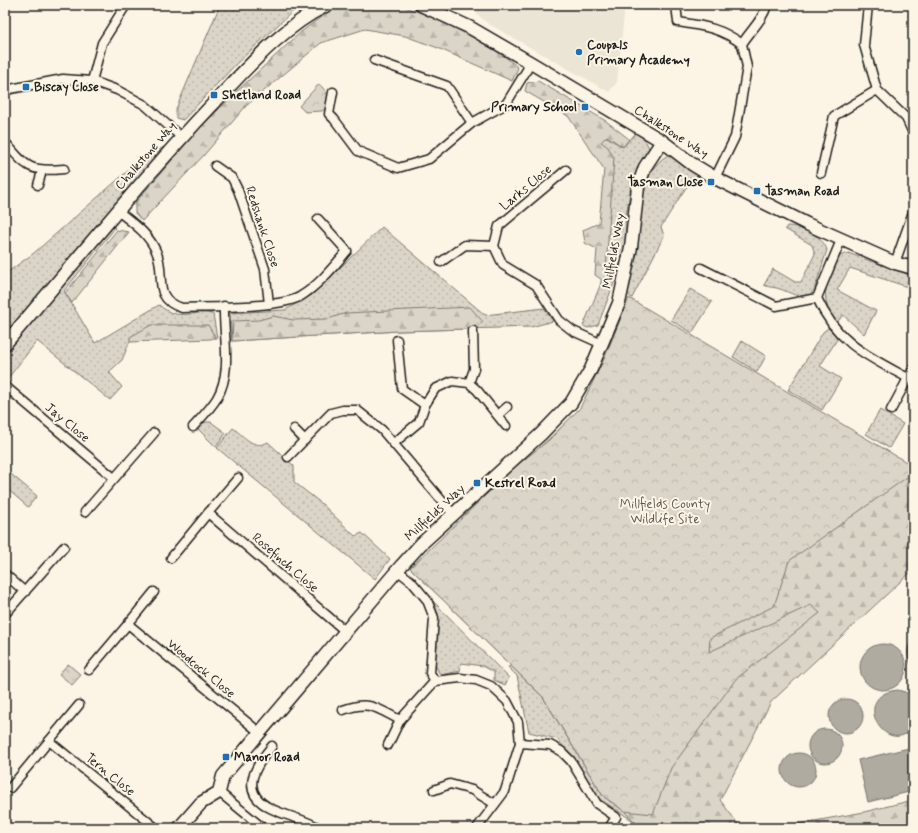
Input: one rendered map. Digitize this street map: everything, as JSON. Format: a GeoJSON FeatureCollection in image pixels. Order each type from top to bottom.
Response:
{"type":"FeatureCollection","features":[{"type":"Feature","properties":{"kind":"street"},"geometry":{"type":"LineString","coordinates":[[92,81],[102,44],[126,5]]}},
{"type":"Feature","properties":{"kind":"street","name":"Chalkstone Way"},"geometry":{"type":"LineString","coordinates":[[5,344],[181,137],[235,80],[280,37],[327,5]]}},
{"type":"Feature","properties":{"kind":"street","name":"Chalkstone Way"},"geometry":{"type":"LineString","coordinates":[[421,5],[469,27],[531,63],[662,141],[692,164],[715,178],[841,240],[895,263],[913,268]]}},
{"type":"Feature","properties":{"kind":"street"},"geometry":{"type":"LineString","coordinates":[[676,5],[678,22],[707,27],[728,33],[742,44],[747,67],[735,137],[715,178]]}},
{"type":"Feature","properties":{"kind":"street"},"geometry":{"type":"LineString","coordinates":[[742,44],[749,32],[765,14],[767,5]]}},
{"type":"Feature","properties":{"kind":"street"},"geometry":{"type":"LineString","coordinates":[[868,5],[864,45],[877,90],[906,118],[913,133]]}},
{"type":"Feature","properties":{"kind":"street"},"geometry":{"type":"LineString","coordinates":[[374,60],[448,86],[472,123]]}},
{"type":"Feature","properties":{"kind":"street"},"geometry":{"type":"LineString","coordinates":[[333,92],[329,114],[358,151],[398,168],[429,159],[472,123],[506,104],[531,63]]}},
{"type":"Feature","properties":{"kind":"street"},"geometry":{"type":"LineString","coordinates":[[5,90],[63,79],[92,81],[117,90],[145,105],[181,137]]}},
{"type":"Feature","properties":{"kind":"street"},"geometry":{"type":"LineString","coordinates":[[821,173],[834,116],[877,90]]}},
{"type":"Feature","properties":{"kind":"street","name":"Millfields Way"},"geometry":{"type":"LineString","coordinates":[[219,792],[223,776],[397,570],[421,544],[541,434],[571,403],[591,369],[621,293],[631,248],[638,188],[645,167],[662,141]]}},
{"type":"Feature","properties":{"kind":"street"},"geometry":{"type":"LineString","coordinates":[[5,142],[19,159],[32,168],[42,171],[64,169]]}},
{"type":"Feature","properties":{"kind":"street","name":"Redshank Close"},"geometry":{"type":"LineString","coordinates":[[215,166],[232,178],[238,190],[265,269],[269,304]]}},
{"type":"Feature","properties":{"kind":"street","name":"Larks Close"},"geometry":{"type":"LineString","coordinates":[[494,246],[499,226],[566,170]]}},
{"type":"Feature","properties":{"kind":"street"},"geometry":{"type":"LineString","coordinates":[[38,185],[42,171]]}},
{"type":"Feature","properties":{"kind":"street"},"geometry":{"type":"LineString","coordinates":[[118,211],[148,235],[157,253],[161,288],[166,299],[173,305],[182,308],[269,304],[300,297],[317,283],[347,251],[318,220]]}},
{"type":"Feature","properties":{"kind":"street"},"geometry":{"type":"LineString","coordinates":[[895,263],[913,212]]}},
{"type":"Feature","properties":{"kind":"street"},"geometry":{"type":"LineString","coordinates":[[841,240],[817,298],[832,327],[857,350],[908,378]]}},
{"type":"Feature","properties":{"kind":"street"},"geometry":{"type":"LineString","coordinates":[[441,262],[465,245],[494,246],[502,265],[524,276],[536,285],[559,320],[573,331],[602,344]]}},
{"type":"Feature","properties":{"kind":"street"},"geometry":{"type":"LineString","coordinates":[[702,268],[776,306],[817,298]]}},
{"type":"Feature","properties":{"kind":"street"},"geometry":{"type":"LineString","coordinates":[[193,427],[217,398],[224,381],[227,360],[224,306]]}},
{"type":"Feature","properties":{"kind":"street"},"geometry":{"type":"LineString","coordinates":[[469,383],[474,368],[473,330]]}},
{"type":"Feature","properties":{"kind":"street"},"geometry":{"type":"LineString","coordinates":[[398,340],[402,390],[425,405]]}},
{"type":"Feature","properties":{"kind":"street"},"geometry":{"type":"LineString","coordinates":[[891,410],[913,370]]}},
{"type":"Feature","properties":{"kind":"street"},"geometry":{"type":"LineString","coordinates":[[394,443],[419,422],[425,405],[435,389],[452,381],[469,383],[477,390],[506,426]]}},
{"type":"Feature","properties":{"kind":"street","name":"Jay Close"},"geometry":{"type":"LineString","coordinates":[[5,386],[114,478]]}},
{"type":"Feature","properties":{"kind":"street"},"geometry":{"type":"LineString","coordinates":[[498,415],[507,407]]}},
{"type":"Feature","properties":{"kind":"street"},"geometry":{"type":"LineString","coordinates":[[288,457],[331,413],[343,410],[357,410],[382,430],[454,514]]}},
{"type":"Feature","properties":{"kind":"street"},"geometry":{"type":"LineString","coordinates":[[294,429],[305,440]]}},
{"type":"Feature","properties":{"kind":"street"},"geometry":{"type":"LineString","coordinates":[[86,512],[154,433]]}},
{"type":"Feature","properties":{"kind":"street"},"geometry":{"type":"LineString","coordinates":[[172,558],[238,478]]}},
{"type":"Feature","properties":{"kind":"street","name":"Rosefinch Close"},"geometry":{"type":"LineString","coordinates":[[208,513],[345,631]]}},
{"type":"Feature","properties":{"kind":"street"},"geometry":{"type":"LineString","coordinates":[[5,614],[64,547]]}},
{"type":"Feature","properties":{"kind":"street"},"geometry":{"type":"LineString","coordinates":[[397,570],[411,581],[427,600],[434,618],[430,672],[435,681]]}},
{"type":"Feature","properties":{"kind":"street"},"geometry":{"type":"LineString","coordinates":[[5,574],[25,592]]}},
{"type":"Feature","properties":{"kind":"street"},"geometry":{"type":"LineString","coordinates":[[89,670],[154,592]]}},
{"type":"Feature","properties":{"kind":"street","name":"Woodcock Close"},"geometry":{"type":"LineString","coordinates":[[128,624],[259,732]]}},
{"type":"Feature","properties":{"kind":"street"},"geometry":{"type":"LineString","coordinates":[[388,745],[400,720],[435,681],[460,678],[476,680],[491,686],[507,701],[518,722],[520,743],[505,790],[477,828]]}},
{"type":"Feature","properties":{"kind":"street"},"geometry":{"type":"LineString","coordinates":[[10,788],[79,705]]}},
{"type":"Feature","properties":{"kind":"street"},"geometry":{"type":"LineString","coordinates":[[343,710],[355,706],[369,705],[400,720]]}},
{"type":"Feature","properties":{"kind":"street","name":"Tern Close"},"geometry":{"type":"LineString","coordinates":[[49,741],[156,828]]}},
{"type":"Feature","properties":{"kind":"street"},"geometry":{"type":"LineString","coordinates":[[520,743],[550,745],[561,751],[571,761],[597,804],[616,817],[609,828]]}},
{"type":"Feature","properties":{"kind":"street"},"geometry":{"type":"LineString","coordinates":[[272,746],[258,764],[253,775],[252,786],[257,798],[268,807],[310,822],[319,828]]}},
{"type":"Feature","properties":{"kind":"street"},"geometry":{"type":"LineString","coordinates":[[434,790],[450,784],[472,790],[495,804]]}},
{"type":"Feature","properties":{"kind":"street"},"geometry":{"type":"LineString","coordinates":[[180,828],[200,803],[219,792],[263,828]]}},
{"type":"Feature","properties":{"kind":"shaded area","name":"Coupals Primary Academy"},"geometry":{"type":"Polygon","coordinates":[[[480,5],[625,5],[617,82],[609,92],[487,23],[476,13],[480,5]]]}},
{"type":"Feature","properties":{"kind":"shaded area"},"geometry":{"type":"Polygon","coordinates":[[[913,639],[913,668],[909,661],[908,649],[910,642],[913,639]]]}},
{"type":"Feature","properties":{"kind":"shaded area"},"geometry":{"type":"Polygon","coordinates":[[[883,644],[896,648],[902,654],[906,667],[902,680],[896,686],[883,690],[870,686],[864,680],[860,667],[864,654],[870,648],[883,644]]]}},
{"type":"Feature","properties":{"kind":"shaded area"},"geometry":{"type":"Polygon","coordinates":[[[898,690],[905,692],[913,698],[913,728],[902,735],[892,736],[883,731],[877,722],[874,712],[876,702],[883,694],[898,690]]]}},
{"type":"Feature","properties":{"kind":"shaded area"},"geometry":{"type":"Polygon","coordinates":[[[843,699],[849,699],[853,700],[860,706],[863,716],[862,723],[856,730],[849,733],[843,733],[839,732],[832,726],[829,719],[829,713],[830,709],[836,702],[843,699]]]}},
{"type":"Feature","properties":{"kind":"shaded area"},"geometry":{"type":"Polygon","coordinates":[[[822,729],[828,729],[837,734],[841,740],[841,752],[837,758],[828,763],[822,763],[813,758],[808,749],[808,743],[813,734],[822,729]]]}},
{"type":"Feature","properties":{"kind":"shaded area"},"geometry":{"type":"Polygon","coordinates":[[[913,747],[913,791],[868,802],[858,760],[913,747]]]}},
{"type":"Feature","properties":{"kind":"shaded area"},"geometry":{"type":"Polygon","coordinates":[[[796,753],[802,753],[811,758],[815,764],[815,776],[811,782],[802,787],[796,787],[787,782],[782,773],[782,767],[787,758],[796,753]]]}},
{"type":"Feature","properties":{"kind":"green space"},"geometry":{"type":"Polygon","coordinates":[[[390,4],[407,8],[441,22],[479,41],[509,60],[518,68],[512,81],[438,48],[405,36],[365,29],[321,43],[246,106],[204,155],[142,221],[135,213],[135,203],[197,131],[236,92],[301,32],[333,8],[343,5],[390,4]]]}},
{"type":"Feature","properties":{"kind":"green space"},"geometry":{"type":"Polygon","coordinates":[[[220,5],[303,5],[293,11],[236,64],[183,120],[176,118],[176,109],[220,5]]]}},
{"type":"Feature","properties":{"kind":"green space"},"geometry":{"type":"Polygon","coordinates":[[[538,81],[606,121],[629,139],[623,147],[607,136],[601,142],[608,147],[614,158],[605,282],[595,275],[597,249],[585,243],[583,230],[599,223],[604,169],[568,116],[525,91],[527,83],[538,81]]]}},
{"type":"Feature","properties":{"kind":"green space"},"geometry":{"type":"Polygon","coordinates":[[[319,84],[327,94],[329,101],[328,105],[322,111],[305,112],[299,106],[319,84]]]}},
{"type":"Feature","properties":{"kind":"green space"},"geometry":{"type":"Polygon","coordinates":[[[636,133],[644,138],[649,148],[631,187],[626,216],[625,248],[614,283],[598,325],[588,328],[583,326],[600,286],[605,263],[610,198],[599,144],[605,136],[623,147],[636,133]]]}},
{"type":"Feature","properties":{"kind":"green space"},"geometry":{"type":"Polygon","coordinates":[[[169,144],[108,220],[115,228],[64,291],[95,343],[159,305],[173,313],[213,314],[217,338],[130,341],[122,360],[109,372],[122,387],[110,400],[37,341],[5,382],[5,274],[34,253],[138,162],[169,144]]]}},
{"type":"Feature","properties":{"kind":"green space"},"geometry":{"type":"Polygon","coordinates":[[[668,155],[678,158],[700,173],[685,189],[661,227],[664,236],[632,298],[627,294],[635,258],[639,216],[645,187],[650,174],[658,163],[668,155]]]}},
{"type":"Feature","properties":{"kind":"green space"},"geometry":{"type":"Polygon","coordinates":[[[787,226],[793,226],[805,230],[816,236],[825,245],[827,250],[815,288],[812,293],[808,295],[794,295],[778,288],[764,285],[773,269],[795,282],[801,282],[815,254],[812,245],[785,229],[787,226]]]}},
{"type":"Feature","properties":{"kind":"green space"},"geometry":{"type":"Polygon","coordinates":[[[382,227],[485,315],[544,308],[553,321],[531,327],[399,331],[232,341],[230,313],[285,310],[312,295],[382,227]]]}},
{"type":"Feature","properties":{"kind":"green space"},"geometry":{"type":"Polygon","coordinates":[[[117,230],[129,232],[72,303],[65,293],[117,230]]]}},
{"type":"Feature","properties":{"kind":"green space"},"geometry":{"type":"Polygon","coordinates":[[[848,253],[913,276],[911,288],[850,268],[837,290],[876,311],[864,334],[843,315],[836,324],[827,306],[826,291],[829,275],[837,257],[848,253]]]}},
{"type":"Feature","properties":{"kind":"green space"},"geometry":{"type":"Polygon","coordinates":[[[690,289],[712,302],[692,333],[671,320],[690,289]]]}},
{"type":"Feature","properties":{"kind":"green space","name":"Millfields County Wildlife Site"},"geometry":{"type":"Polygon","coordinates":[[[629,298],[913,466],[913,473],[789,561],[774,606],[710,638],[709,652],[811,605],[820,613],[736,679],[671,768],[653,814],[624,811],[603,796],[543,697],[410,568],[516,466],[549,440],[580,408],[604,359],[629,298]]]}},
{"type":"Feature","properties":{"kind":"green space","name":"Millfields County Wildlife Site"},"geometry":{"type":"Polygon","coordinates":[[[631,303],[913,470],[913,570],[771,702],[720,800],[741,828],[641,828],[624,811],[603,796],[543,697],[410,568],[581,409],[605,359],[623,309],[631,303]]]}},
{"type":"Feature","properties":{"kind":"green space"},"geometry":{"type":"Polygon","coordinates":[[[470,307],[483,322],[465,329],[399,331],[232,341],[233,321],[259,320],[273,316],[293,320],[328,319],[346,313],[470,307]]]}},
{"type":"Feature","properties":{"kind":"green space"},"geometry":{"type":"Polygon","coordinates":[[[151,325],[208,325],[215,337],[211,339],[130,342],[130,337],[151,325]]]}},
{"type":"Feature","properties":{"kind":"green space"},"geometry":{"type":"Polygon","coordinates":[[[828,328],[838,338],[820,366],[841,379],[822,410],[788,390],[823,332],[828,328]]]}},
{"type":"Feature","properties":{"kind":"green space"},"geometry":{"type":"Polygon","coordinates":[[[742,341],[766,356],[757,372],[733,357],[742,341]]]}},
{"type":"Feature","properties":{"kind":"green space"},"geometry":{"type":"Polygon","coordinates":[[[880,410],[903,424],[889,448],[866,434],[880,410]]]}},
{"type":"Feature","properties":{"kind":"green space"},"geometry":{"type":"Polygon","coordinates":[[[211,422],[226,433],[216,447],[198,429],[201,424],[211,422]]]}},
{"type":"Feature","properties":{"kind":"green space"},"geometry":{"type":"Polygon","coordinates":[[[233,428],[254,443],[263,444],[268,442],[294,466],[294,482],[322,504],[355,536],[362,533],[390,559],[375,579],[217,448],[233,428]]]}},
{"type":"Feature","properties":{"kind":"green space"},"geometry":{"type":"Polygon","coordinates":[[[5,469],[37,496],[28,507],[5,487],[5,469]]]}},
{"type":"Feature","properties":{"kind":"green space"},"geometry":{"type":"Polygon","coordinates":[[[433,601],[509,678],[505,685],[494,680],[494,672],[483,666],[461,663],[460,671],[445,674],[439,673],[435,664],[438,614],[433,601]]]}},
{"type":"Feature","properties":{"kind":"green space"},"geometry":{"type":"Polygon","coordinates":[[[68,664],[81,675],[72,685],[59,674],[68,664]]]}},
{"type":"Feature","properties":{"kind":"green space"},"geometry":{"type":"Polygon","coordinates":[[[511,666],[543,697],[603,796],[653,814],[641,828],[630,828],[635,822],[598,798],[575,760],[557,739],[529,732],[517,676],[508,667],[511,666]]]}},
{"type":"Feature","properties":{"kind":"green space"},"geometry":{"type":"Polygon","coordinates":[[[913,800],[913,828],[776,828],[864,812],[913,800]]]}},
{"type":"Feature","properties":{"kind":"place","name":"Coupals Primary Academy"},"geometry":{"type":"Point","coordinates":[579,52]}},
{"type":"Feature","properties":{"kind":"place","name":"Biscay Close"},"geometry":{"type":"Point","coordinates":[26,87]}},
{"type":"Feature","properties":{"kind":"place","name":"Shetland Road"},"geometry":{"type":"Point","coordinates":[214,95]}},
{"type":"Feature","properties":{"kind":"place","name":"Primary School"},"geometry":{"type":"Point","coordinates":[585,107]}},
{"type":"Feature","properties":{"kind":"place","name":"Tasman Close"},"geometry":{"type":"Point","coordinates":[711,182]}},
{"type":"Feature","properties":{"kind":"place","name":"Tasman Road"},"geometry":{"type":"Point","coordinates":[757,191]}},
{"type":"Feature","properties":{"kind":"place","name":"Kestrel Road"},"geometry":{"type":"Point","coordinates":[477,483]}},
{"type":"Feature","properties":{"kind":"place","name":"Manor Road"},"geometry":{"type":"Point","coordinates":[226,757]}}]}
